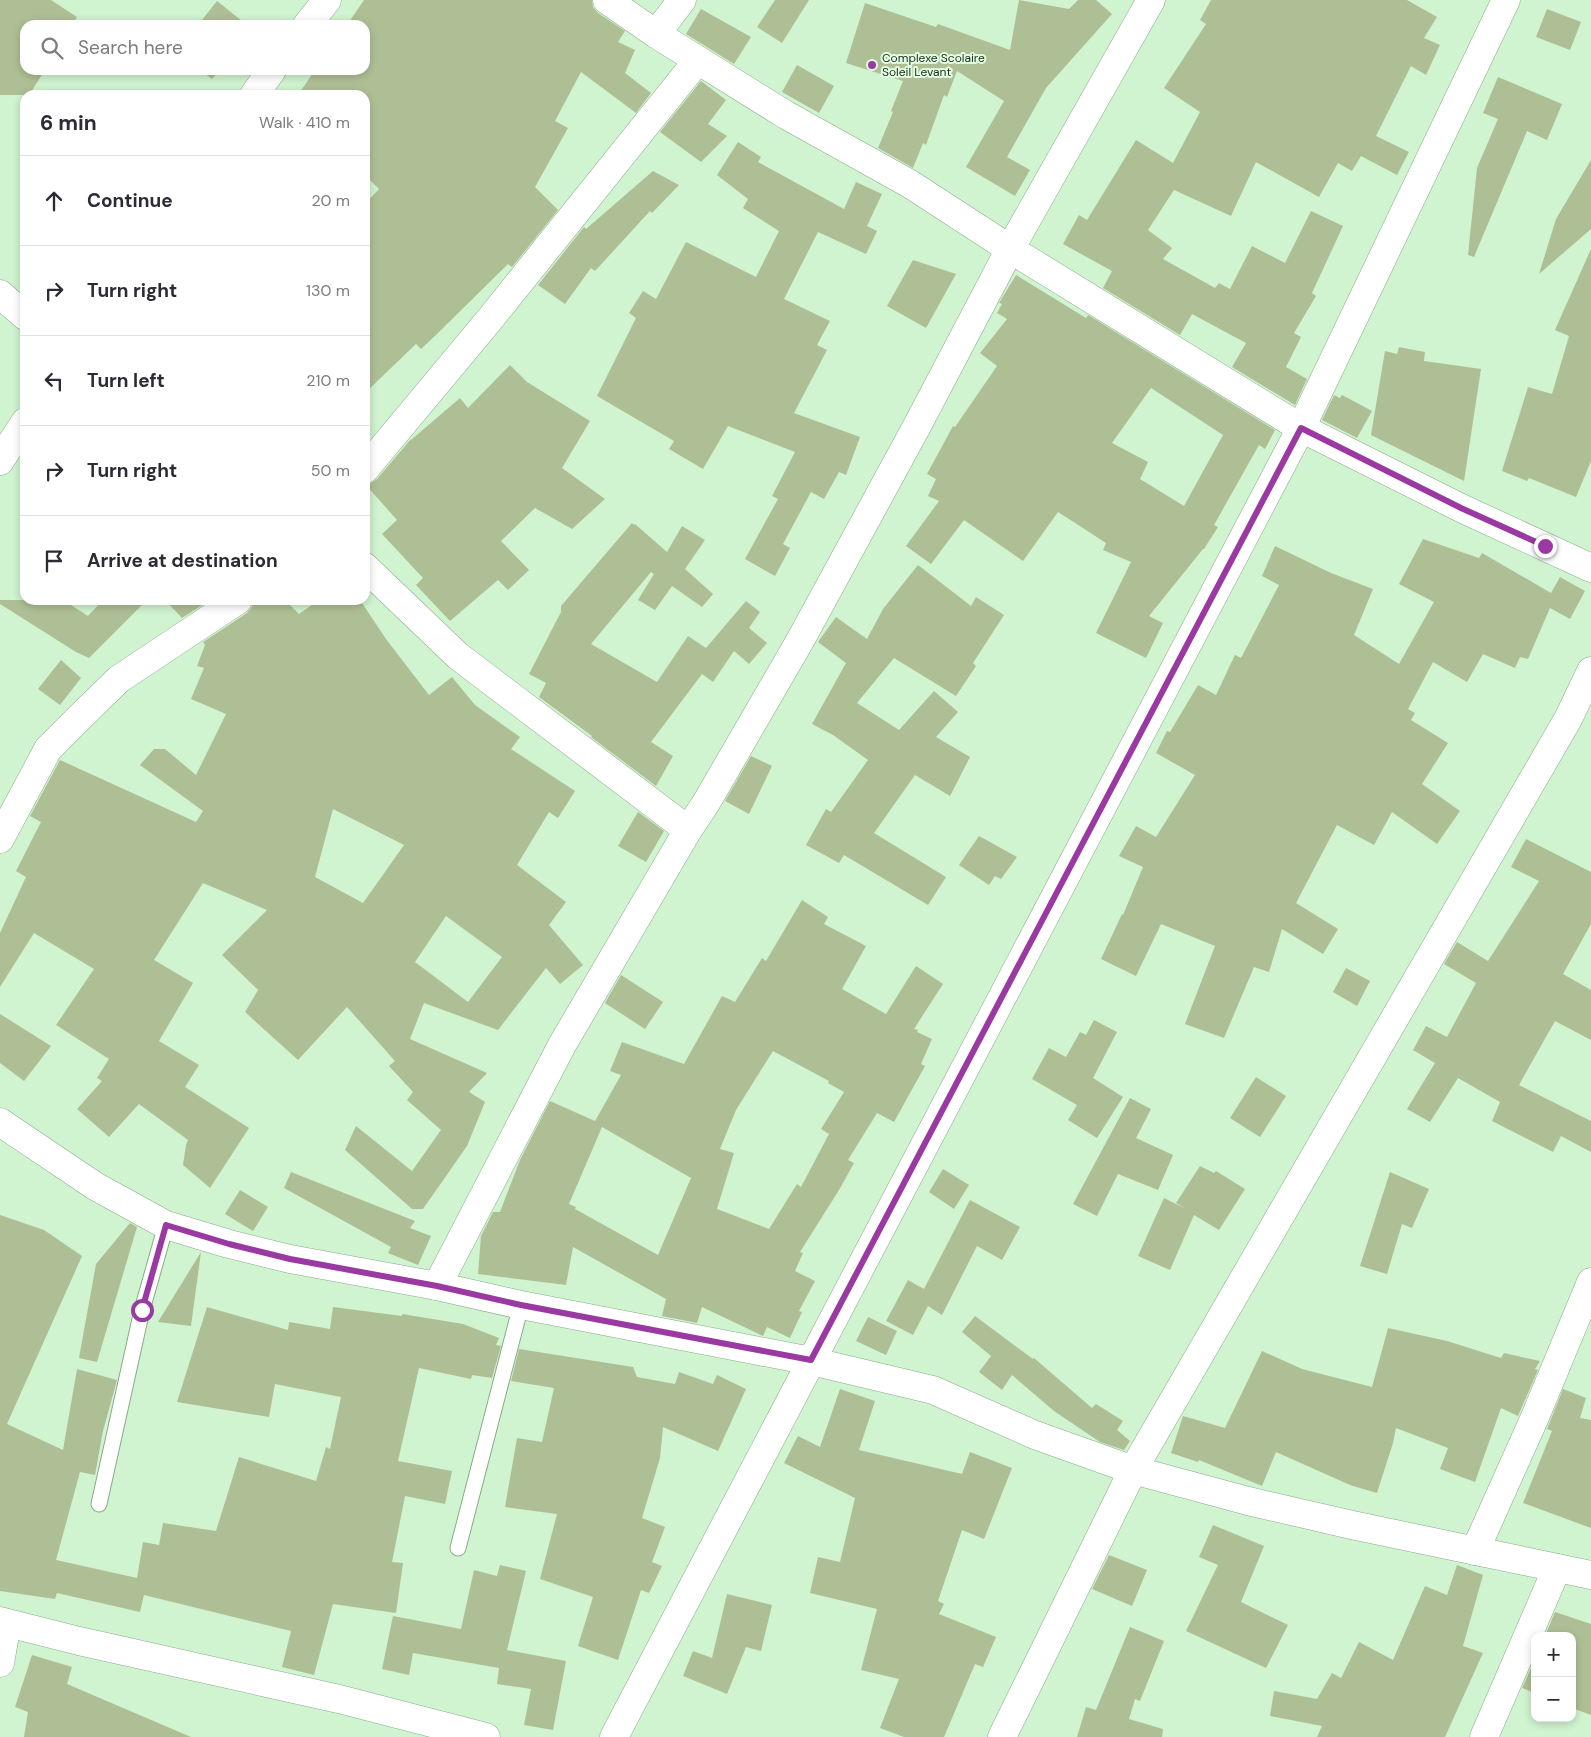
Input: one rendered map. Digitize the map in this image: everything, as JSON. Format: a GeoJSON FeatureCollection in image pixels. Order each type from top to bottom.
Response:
{"type":"FeatureCollection","features":[{"type":"Feature","properties":{"kind":"street"},"geometry":{"type":"LineString","coordinates":[[311,20],[327,0]]}},
{"type":"Feature","properties":{"kind":"street"},"geometry":{"type":"LineString","coordinates":[[607,0],[656,34],[786,115],[910,184],[1010,249],[1301,428],[1461,508],[1591,568]]}},
{"type":"Feature","properties":{"kind":"street"},"geometry":{"type":"LineString","coordinates":[[656,34],[682,0]]}},
{"type":"Feature","properties":{"kind":"street"},"geometry":{"type":"LineString","coordinates":[[437,1286],[562,1045],[801,639],[917,426],[1010,249],[1151,0]]}},
{"type":"Feature","properties":{"kind":"street"},"geometry":{"type":"LineString","coordinates":[[614,1737],[1301,428],[1506,0]]}},
{"type":"Feature","properties":{"kind":"street"},"geometry":{"type":"LineString","coordinates":[[370,463],[490,319],[698,60]]}},
{"type":"Feature","properties":{"kind":"street"},"geometry":{"type":"LineString","coordinates":[[258,90],[268,75]]}},
{"type":"Feature","properties":{"kind":"street"},"geometry":{"type":"LineString","coordinates":[[0,294],[20,312]]}},
{"type":"Feature","properties":{"kind":"street"},"geometry":{"type":"LineString","coordinates":[[0,461],[20,430]]}},
{"type":"Feature","properties":{"kind":"street"},"geometry":{"type":"LineString","coordinates":[[370,572],[458,656],[688,830]]}},
{"type":"Feature","properties":{"kind":"street"},"geometry":{"type":"LineString","coordinates":[[0,839],[48,749],[118,679],[230,605]]}},
{"type":"Feature","properties":{"kind":"street"},"geometry":{"type":"LineString","coordinates":[[1002,1737],[1133,1470],[1568,719],[1591,671]]}},
{"type":"Feature","properties":{"kind":"street"},"geometry":{"type":"LineString","coordinates":[[0,1122],[95,1186],[166,1225],[229,1244],[290,1259],[811,1360],[933,1390],[1035,1435],[1133,1470],[1248,1501],[1475,1551],[1591,1574]]}},
{"type":"Feature","properties":{"kind":"street"},"geometry":{"type":"LineString","coordinates":[[1475,1551],[1535,1418],[1591,1282]]}},
{"type":"Feature","properties":{"kind":"street"},"geometry":{"type":"LineString","coordinates":[[1484,1737],[1557,1568]]}},
{"type":"Feature","properties":{"kind":"street"},"geometry":{"type":"LineString","coordinates":[[0,1663],[3,1622],[339,1700],[486,1737]]}},
{"type":"Feature","properties":{"kind":"lane"},"geometry":{"type":"LineString","coordinates":[[99,1504],[142,1310],[166,1225]]}},
{"type":"Feature","properties":{"kind":"lane"},"geometry":{"type":"LineString","coordinates":[[458,1548],[521,1305]]}},
{"type":"Feature","properties":{"kind":"building"},"geometry":{"type":"Polygon","coordinates":[[[0,0],[51,0],[77,17],[75,20],[20,20],[20,75],[42,75],[32,90],[20,90],[20,95],[0,95],[0,0]]]}},
{"type":"Feature","properties":{"kind":"building"},"geometry":{"type":"Polygon","coordinates":[[[364,0],[592,0],[593,7],[598,13],[625,31],[618,42],[635,50],[625,73],[651,93],[636,113],[581,72],[555,121],[568,128],[535,187],[558,210],[512,267],[508,264],[421,349],[416,344],[370,388],[370,199],[379,189],[370,180],[370,90],[301,90],[312,75],[370,75],[370,20],[350,20],[364,0]]]}},
{"type":"Feature","properties":{"kind":"building"},"geometry":{"type":"Polygon","coordinates":[[[775,0],[809,0],[782,43],[757,27],[775,0]]]}},
{"type":"Feature","properties":{"kind":"building"},"geometry":{"type":"Polygon","coordinates":[[[1019,0],[1069,9],[1078,0],[1096,0],[1112,14],[1046,88],[1007,157],[1030,170],[1015,196],[966,167],[1004,101],[957,71],[947,97],[944,95],[926,145],[923,143],[913,168],[878,148],[903,81],[846,63],[865,3],[936,27],[938,24],[1010,50],[1019,0]]]}},
{"type":"Feature","properties":{"kind":"building"},"geometry":{"type":"Polygon","coordinates":[[[1211,0],[1407,0],[1437,17],[1424,38],[1440,45],[1426,75],[1411,66],[1376,136],[1409,152],[1397,175],[1361,156],[1352,171],[1338,163],[1319,197],[1256,162],[1231,216],[1174,190],[1148,230],[1172,248],[1163,259],[1215,288],[1219,283],[1230,289],[1252,246],[1285,263],[1311,211],[1343,226],[1312,293],[1316,296],[1294,333],[1301,337],[1286,367],[1307,379],[1295,405],[1232,367],[1246,343],[1192,314],[1180,335],[1103,288],[1112,271],[1063,244],[1079,215],[1087,220],[1136,140],[1173,163],[1200,112],[1164,88],[1206,24],[1200,20],[1211,0]]]}},
{"type":"Feature","properties":{"kind":"building"},"geometry":{"type":"Polygon","coordinates":[[[217,1],[241,20],[202,20],[217,1]]]}},
{"type":"Feature","properties":{"kind":"building"},"geometry":{"type":"Polygon","coordinates":[[[701,9],[751,37],[734,64],[686,34],[701,9]]]}},
{"type":"Feature","properties":{"kind":"building"},"geometry":{"type":"Polygon","coordinates":[[[1547,9],[1581,22],[1570,50],[1536,37],[1547,9]]]}},
{"type":"Feature","properties":{"kind":"building"},"geometry":{"type":"Polygon","coordinates":[[[797,65],[834,86],[819,113],[782,92],[797,65]]]}},
{"type":"Feature","properties":{"kind":"building"},"geometry":{"type":"Polygon","coordinates":[[[207,75],[216,75],[212,79],[207,75]]]}},
{"type":"Feature","properties":{"kind":"building"},"geometry":{"type":"Polygon","coordinates":[[[1498,77],[1562,104],[1547,140],[1527,131],[1474,257],[1468,255],[1477,168],[1498,119],[1483,113],[1498,77]]]}},
{"type":"Feature","properties":{"kind":"building"},"geometry":{"type":"Polygon","coordinates":[[[701,81],[726,100],[708,124],[727,136],[701,162],[660,132],[701,81]]]}},
{"type":"Feature","properties":{"kind":"building"},"geometry":{"type":"Polygon","coordinates":[[[738,142],[761,157],[758,162],[844,209],[856,182],[882,194],[867,226],[877,231],[866,254],[818,232],[784,299],[830,321],[817,345],[827,350],[794,413],[860,437],[846,475],[839,472],[824,499],[811,492],[783,544],[790,548],[775,576],[745,559],[778,499],[772,496],[795,452],[728,426],[703,469],[669,449],[674,441],[597,396],[636,318],[629,313],[643,291],[656,299],[686,242],[756,277],[779,231],[743,208],[748,199],[717,175],[738,142]]]}},
{"type":"Feature","properties":{"kind":"building"},"geometry":{"type":"Polygon","coordinates":[[[1591,160],[1591,229],[1539,274],[1556,219],[1591,160]]]}},
{"type":"Feature","properties":{"kind":"building"},"geometry":{"type":"Polygon","coordinates":[[[653,171],[679,185],[652,213],[650,211],[595,271],[591,268],[565,304],[538,285],[584,227],[586,229],[653,171]]]}},
{"type":"Feature","properties":{"kind":"building"},"geometry":{"type":"Polygon","coordinates":[[[1591,249],[1591,461],[1576,497],[1529,478],[1527,481],[1502,471],[1528,387],[1552,394],[1569,336],[1555,330],[1591,249]]]}},
{"type":"Feature","properties":{"kind":"building"},"geometry":{"type":"Polygon","coordinates":[[[913,260],[956,274],[926,328],[887,306],[913,260]]]}},
{"type":"Feature","properties":{"kind":"building"},"geometry":{"type":"Polygon","coordinates":[[[1016,275],[1086,318],[1088,315],[1275,430],[1265,449],[1259,445],[1214,525],[1218,527],[1204,549],[1149,616],[1163,623],[1146,658],[1096,633],[1131,562],[1103,550],[1106,543],[1058,512],[1023,561],[964,520],[931,564],[906,546],[939,501],[928,496],[936,479],[927,474],[953,426],[955,427],[997,366],[980,353],[1007,319],[997,313],[1002,304],[999,303],[1016,275]],[[1151,388],[1112,443],[1148,462],[1140,479],[1184,506],[1223,435],[1151,388]]]}},
{"type":"Feature","properties":{"kind":"building"},"geometry":{"type":"Polygon","coordinates":[[[1399,347],[1425,352],[1424,361],[1481,369],[1464,481],[1371,435],[1385,351],[1397,354],[1399,347]]]}},
{"type":"Feature","properties":{"kind":"building"},"geometry":{"type":"Polygon","coordinates":[[[510,365],[527,382],[590,421],[562,468],[605,499],[572,529],[535,508],[501,541],[529,570],[508,590],[498,580],[450,621],[416,585],[423,578],[382,534],[397,520],[370,490],[370,483],[377,479],[411,439],[460,398],[468,408],[510,365]]]}},
{"type":"Feature","properties":{"kind":"building"},"geometry":{"type":"Polygon","coordinates":[[[1334,395],[1340,398],[1342,395],[1372,411],[1357,438],[1322,420],[1334,395]]]}},
{"type":"Feature","properties":{"kind":"building"},"geometry":{"type":"Polygon","coordinates":[[[632,523],[667,552],[682,526],[705,540],[685,569],[713,594],[702,607],[672,586],[655,610],[638,600],[654,574],[651,572],[591,644],[657,682],[688,636],[706,648],[746,601],[760,612],[749,628],[767,643],[749,664],[734,651],[713,682],[702,674],[651,742],[673,756],[656,786],[539,697],[546,683],[529,674],[561,612],[561,606],[632,523]]]}},
{"type":"Feature","properties":{"kind":"building"},"geometry":{"type":"Polygon","coordinates":[[[1423,539],[1479,558],[1482,553],[1551,593],[1560,577],[1585,591],[1570,619],[1550,608],[1528,659],[1520,657],[1515,668],[1483,654],[1467,682],[1433,662],[1408,709],[1415,713],[1411,720],[1448,743],[1422,784],[1460,811],[1437,844],[1392,812],[1374,845],[1337,825],[1296,903],[1338,929],[1323,954],[1282,929],[1269,972],[1254,967],[1224,1038],[1185,1024],[1215,946],[1161,924],[1136,976],[1101,959],[1123,915],[1143,867],[1119,856],[1136,826],[1156,837],[1195,775],[1156,753],[1167,731],[1170,732],[1198,685],[1216,695],[1235,655],[1241,658],[1279,585],[1262,576],[1275,546],[1331,573],[1373,589],[1354,635],[1399,664],[1434,602],[1399,584],[1423,539]]]}},
{"type":"Feature","properties":{"kind":"building"},"geometry":{"type":"Polygon","coordinates":[[[918,565],[971,606],[976,597],[1004,615],[973,663],[976,666],[956,696],[894,658],[857,703],[899,730],[934,691],[958,712],[936,737],[970,757],[950,796],[915,775],[874,833],[946,877],[928,905],[844,855],[839,863],[806,845],[826,809],[831,812],[868,760],[833,735],[812,724],[846,663],[818,642],[836,617],[867,639],[883,609],[918,565]]]}},
{"type":"Feature","properties":{"kind":"building"},"geometry":{"type":"Polygon","coordinates":[[[0,600],[20,600],[20,605],[71,605],[88,616],[98,605],[142,605],[89,658],[76,652],[0,604],[0,600]]]}},
{"type":"Feature","properties":{"kind":"building"},"geometry":{"type":"Polygon","coordinates":[[[170,605],[202,605],[182,618],[170,605]]]}},
{"type":"Feature","properties":{"kind":"building"},"geometry":{"type":"Polygon","coordinates":[[[252,605],[290,605],[299,614],[312,605],[363,605],[386,639],[429,695],[452,677],[475,705],[520,737],[511,749],[575,791],[558,818],[549,812],[517,865],[566,902],[549,925],[583,965],[560,984],[546,968],[498,1030],[424,1003],[410,1039],[487,1073],[469,1092],[485,1102],[467,1146],[423,1209],[412,1209],[345,1150],[356,1126],[412,1171],[441,1130],[407,1100],[413,1092],[389,1066],[395,1061],[347,1007],[298,1060],[245,1012],[258,990],[222,955],[267,910],[203,883],[154,960],[193,983],[159,1041],[199,1065],[185,1087],[249,1128],[210,1188],[183,1165],[188,1140],[139,1104],[109,1137],[77,1109],[102,1081],[97,1078],[109,1059],[56,1025],[94,969],[34,933],[0,987],[0,933],[26,877],[16,871],[41,822],[30,816],[60,760],[196,822],[203,811],[140,765],[154,749],[165,749],[196,775],[226,714],[191,699],[204,668],[197,666],[205,645],[203,642],[247,613],[252,605]],[[333,809],[315,877],[363,903],[404,845],[333,809]],[[446,916],[415,962],[468,1002],[502,957],[446,916]]]}},
{"type":"Feature","properties":{"kind":"building"},"geometry":{"type":"Polygon","coordinates":[[[61,660],[81,678],[60,705],[38,689],[61,660]]]}},
{"type":"Feature","properties":{"kind":"building"},"geometry":{"type":"Polygon","coordinates":[[[751,756],[772,766],[749,814],[725,801],[751,756]]]}},
{"type":"Feature","properties":{"kind":"building"},"geometry":{"type":"Polygon","coordinates":[[[638,812],[664,831],[646,862],[618,846],[638,812]]]}},
{"type":"Feature","properties":{"kind":"building"},"geometry":{"type":"Polygon","coordinates":[[[979,836],[1017,857],[1001,879],[995,876],[989,885],[959,865],[979,836]]]}},
{"type":"Feature","properties":{"kind":"building"},"geometry":{"type":"Polygon","coordinates":[[[1526,839],[1591,872],[1591,924],[1563,974],[1591,990],[1591,1040],[1555,1021],[1519,1085],[1591,1121],[1591,1152],[1561,1136],[1553,1152],[1492,1121],[1500,1102],[1458,1078],[1430,1122],[1407,1109],[1435,1063],[1413,1050],[1426,1026],[1447,1037],[1476,983],[1444,964],[1457,942],[1488,961],[1539,881],[1511,867],[1526,839]]]}},
{"type":"Feature","properties":{"kind":"building"},"geometry":{"type":"Polygon","coordinates":[[[802,900],[828,917],[824,924],[866,946],[842,989],[886,1014],[916,966],[943,984],[914,1029],[932,1039],[921,1064],[925,1066],[894,1122],[877,1113],[848,1160],[854,1163],[800,1252],[803,1253],[795,1271],[815,1281],[799,1311],[802,1312],[790,1338],[767,1327],[763,1336],[702,1307],[697,1323],[662,1316],[666,1299],[573,1247],[566,1285],[478,1274],[481,1236],[493,1212],[500,1212],[520,1160],[550,1101],[595,1121],[621,1075],[610,1071],[622,1042],[684,1064],[722,996],[735,1002],[762,958],[766,961],[802,900]],[[773,1051],[736,1110],[720,1149],[734,1153],[717,1209],[769,1229],[797,1184],[801,1187],[829,1134],[821,1129],[844,1092],[828,1083],[829,1081],[773,1051]],[[602,1127],[569,1204],[658,1255],[691,1178],[602,1127]]]}},
{"type":"Feature","properties":{"kind":"building"},"geometry":{"type":"Polygon","coordinates":[[[1346,968],[1370,981],[1357,1006],[1333,992],[1346,968]]]}},
{"type":"Feature","properties":{"kind":"building"},"geometry":{"type":"Polygon","coordinates":[[[621,975],[663,1002],[645,1029],[605,1003],[621,975]]]}},
{"type":"Feature","properties":{"kind":"building"},"geometry":{"type":"Polygon","coordinates":[[[0,1014],[51,1046],[24,1081],[0,1063],[0,1014]]]}},
{"type":"Feature","properties":{"kind":"building"},"geometry":{"type":"Polygon","coordinates":[[[1094,1020],[1117,1032],[1093,1078],[1123,1097],[1097,1138],[1068,1120],[1077,1105],[1032,1079],[1049,1048],[1066,1057],[1080,1032],[1086,1035],[1094,1020]]]}},
{"type":"Feature","properties":{"kind":"building"},"geometry":{"type":"Polygon","coordinates":[[[1256,1077],[1286,1096],[1260,1137],[1230,1118],[1256,1077]]]}},
{"type":"Feature","properties":{"kind":"building"},"geometry":{"type":"Polygon","coordinates":[[[1130,1098],[1151,1109],[1136,1138],[1173,1155],[1158,1190],[1118,1174],[1097,1216],[1073,1204],[1130,1098]]]}},
{"type":"Feature","properties":{"kind":"building"},"geometry":{"type":"Polygon","coordinates":[[[1200,1166],[1214,1173],[1216,1171],[1245,1189],[1219,1230],[1194,1215],[1170,1270],[1138,1256],[1164,1198],[1186,1209],[1176,1203],[1200,1166]]]}},
{"type":"Feature","properties":{"kind":"building"},"geometry":{"type":"Polygon","coordinates":[[[943,1169],[969,1185],[954,1209],[929,1192],[943,1169]]]}},
{"type":"Feature","properties":{"kind":"building"},"geometry":{"type":"Polygon","coordinates":[[[291,1172],[415,1221],[410,1228],[431,1236],[418,1265],[388,1253],[391,1247],[284,1188],[291,1172]]]}},
{"type":"Feature","properties":{"kind":"building"},"geometry":{"type":"Polygon","coordinates":[[[1390,1172],[1429,1189],[1412,1228],[1402,1224],[1387,1274],[1360,1266],[1390,1172]]]}},
{"type":"Feature","properties":{"kind":"building"},"geometry":{"type":"Polygon","coordinates":[[[240,1190],[268,1207],[253,1231],[225,1214],[240,1190]]]}},
{"type":"Feature","properties":{"kind":"building"},"geometry":{"type":"Polygon","coordinates":[[[970,1200],[1020,1227],[1002,1260],[977,1246],[942,1315],[928,1306],[913,1335],[886,1321],[908,1280],[924,1289],[970,1200]]]}},
{"type":"Feature","properties":{"kind":"building"},"geometry":{"type":"Polygon","coordinates":[[[0,1215],[44,1230],[82,1256],[7,1424],[63,1450],[77,1369],[117,1380],[103,1431],[95,1475],[80,1472],[56,1560],[137,1578],[143,1542],[159,1545],[163,1523],[216,1531],[239,1457],[316,1481],[326,1447],[330,1449],[341,1397],[275,1384],[269,1417],[177,1402],[207,1307],[288,1330],[289,1322],[330,1329],[333,1307],[402,1316],[402,1314],[463,1324],[499,1338],[496,1345],[501,1346],[492,1378],[472,1375],[471,1379],[419,1368],[398,1461],[452,1471],[445,1504],[405,1496],[392,1562],[403,1563],[396,1613],[333,1604],[314,1675],[282,1667],[291,1631],[144,1595],[140,1612],[57,1593],[55,1599],[0,1591],[0,1215]]]}},
{"type":"Feature","properties":{"kind":"building"},"geometry":{"type":"Polygon","coordinates":[[[130,1223],[137,1227],[97,1362],[79,1358],[96,1264],[130,1223]]]}},
{"type":"Feature","properties":{"kind":"building"},"geometry":{"type":"Polygon","coordinates":[[[201,1252],[191,1326],[158,1322],[201,1252]]]}},
{"type":"Feature","properties":{"kind":"building"},"geometry":{"type":"Polygon","coordinates":[[[975,1316],[1034,1358],[1092,1408],[1096,1404],[1123,1421],[1117,1430],[1130,1441],[1124,1450],[1100,1442],[1054,1411],[1012,1375],[1002,1390],[979,1372],[991,1356],[962,1332],[975,1316]]]}},
{"type":"Feature","properties":{"kind":"building"},"geometry":{"type":"Polygon","coordinates":[[[868,1317],[897,1331],[886,1355],[856,1341],[868,1317]]]}},
{"type":"Feature","properties":{"kind":"building"},"geometry":{"type":"Polygon","coordinates":[[[1388,1328],[1447,1341],[1501,1358],[1504,1353],[1540,1361],[1535,1369],[1538,1370],[1518,1416],[1501,1408],[1475,1482],[1440,1469],[1448,1448],[1396,1428],[1377,1493],[1350,1485],[1276,1452],[1262,1486],[1199,1460],[1198,1462],[1171,1453],[1183,1416],[1225,1428],[1262,1351],[1302,1369],[1372,1387],[1388,1328]]]}},
{"type":"Feature","properties":{"kind":"building"},"geometry":{"type":"Polygon","coordinates":[[[519,1349],[633,1367],[637,1377],[675,1384],[679,1372],[713,1384],[717,1375],[746,1389],[718,1451],[663,1427],[660,1458],[642,1518],[665,1527],[652,1562],[662,1566],[649,1593],[641,1590],[618,1660],[578,1646],[593,1597],[540,1579],[557,1514],[505,1507],[517,1438],[542,1442],[554,1388],[511,1381],[519,1349]]]}},
{"type":"Feature","properties":{"kind":"building"},"geometry":{"type":"Polygon","coordinates":[[[840,1389],[875,1401],[859,1450],[962,1474],[970,1452],[1012,1468],[984,1539],[962,1530],[938,1601],[944,1604],[939,1614],[996,1637],[983,1667],[975,1664],[944,1737],[904,1737],[880,1728],[899,1679],[861,1670],[877,1609],[810,1593],[818,1557],[840,1562],[855,1498],[784,1463],[798,1436],[820,1447],[840,1389]]]}},
{"type":"Feature","properties":{"kind":"building"},"geometry":{"type":"Polygon","coordinates":[[[1563,1389],[1586,1398],[1580,1418],[1591,1420],[1591,1528],[1523,1503],[1552,1431],[1547,1429],[1563,1389]]]}},
{"type":"Feature","properties":{"kind":"building"},"geometry":{"type":"Polygon","coordinates":[[[1213,1525],[1264,1546],[1241,1602],[1288,1625],[1266,1668],[1186,1631],[1218,1565],[1199,1557],[1213,1525]]]}},
{"type":"Feature","properties":{"kind":"building"},"geometry":{"type":"Polygon","coordinates":[[[1109,1555],[1147,1570],[1132,1606],[1092,1589],[1109,1555]]]}},
{"type":"Feature","properties":{"kind":"building"},"geometry":{"type":"Polygon","coordinates":[[[500,1565],[526,1571],[507,1650],[566,1661],[553,1730],[524,1725],[531,1689],[497,1684],[499,1668],[413,1653],[409,1675],[382,1669],[393,1616],[461,1629],[474,1570],[497,1576],[500,1565]]]}},
{"type":"Feature","properties":{"kind":"building"},"geometry":{"type":"Polygon","coordinates":[[[1457,1565],[1483,1575],[1463,1646],[1483,1653],[1445,1737],[1317,1737],[1322,1726],[1270,1716],[1274,1691],[1317,1699],[1332,1673],[1341,1678],[1359,1642],[1393,1660],[1425,1586],[1447,1595],[1457,1565]]]}},
{"type":"Feature","properties":{"kind":"building"},"geometry":{"type":"Polygon","coordinates":[[[727,1594],[772,1605],[761,1651],[746,1647],[727,1694],[683,1676],[693,1651],[712,1658],[727,1594]]]}},
{"type":"Feature","properties":{"kind":"building"},"geometry":{"type":"Polygon","coordinates":[[[1555,1612],[1591,1624],[1591,1715],[1576,1709],[1576,1632],[1547,1632],[1555,1612]]]}},
{"type":"Feature","properties":{"kind":"building"},"geometry":{"type":"Polygon","coordinates":[[[1130,1627],[1164,1641],[1140,1701],[1135,1699],[1129,1719],[1163,1729],[1162,1737],[1077,1737],[1086,1707],[1096,1710],[1130,1627]]]}},
{"type":"Feature","properties":{"kind":"building"},"geometry":{"type":"Polygon","coordinates":[[[32,1655],[72,1667],[67,1684],[191,1737],[24,1737],[28,1712],[15,1707],[32,1655]]]}},
{"type":"Feature","properties":{"kind":"building"},"geometry":{"type":"Polygon","coordinates":[[[1531,1668],[1531,1691],[1522,1688],[1531,1668]]]}},
{"type":"Feature","properties":{"kind":"place","name":"Complexe Scolaire Soleil Levant"},"geometry":{"type":"Point","coordinates":[872,65]}},
{"type":"Feature","properties":{"kind":"route"},"geometry":{"type":"LineString","coordinates":[[142,1310],[166,1225],[229,1244],[290,1259],[811,1360],[1301,428],[1384,471],[1545,546]]}}]}
